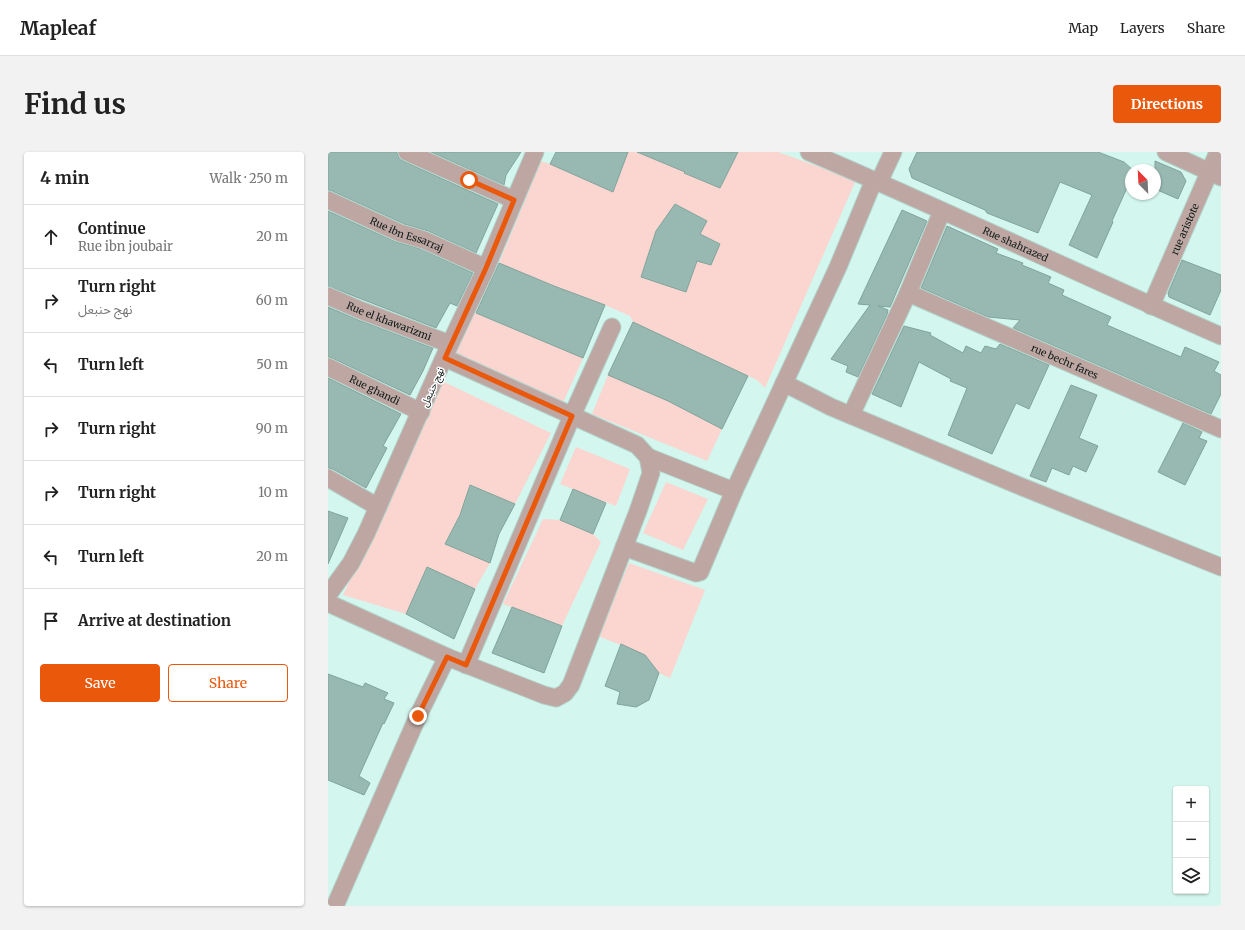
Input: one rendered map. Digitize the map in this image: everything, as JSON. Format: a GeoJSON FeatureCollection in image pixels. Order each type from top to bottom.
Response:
{"type":"FeatureCollection","features":[{"type":"Feature","properties":{"kind":"street"},"geometry":{"type":"LineString","coordinates":[[407,152],[514,200]]}},
{"type":"Feature","properties":{"kind":"street","name":"نهج حنبعل"},"geometry":{"type":"LineString","coordinates":[[328,595],[351,563],[366,534],[486,268],[535,152]]}},
{"type":"Feature","properties":{"kind":"street","name":"Rue shahrazed"},"geometry":{"type":"LineString","coordinates":[[810,152],[1151,306],[1221,336]]}},
{"type":"Feature","properties":{"kind":"street"},"geometry":{"type":"LineString","coordinates":[[624,547],[699,573],[734,491],[838,267],[876,181],[893,152]]}},
{"type":"Feature","properties":{"kind":"street"},"geometry":{"type":"LineString","coordinates":[[1166,152],[1215,174]]}},
{"type":"Feature","properties":{"kind":"street","name":"rue aristote"},"geometry":{"type":"LineString","coordinates":[[1151,306],[1215,174],[1218,152]]}},
{"type":"Feature","properties":{"kind":"street","name":"Rue ibn Essarraj"},"geometry":{"type":"LineString","coordinates":[[328,200],[400,233],[424,240],[486,268]]}},
{"type":"Feature","properties":{"kind":"street"},"geometry":{"type":"LineString","coordinates":[[851,415],[908,293],[942,211]]}},
{"type":"Feature","properties":{"kind":"street","name":"rue bechr fares"},"geometry":{"type":"LineString","coordinates":[[908,293],[1221,429]]}},
{"type":"Feature","properties":{"kind":"street","name":"Rue el khawarizmi"},"geometry":{"type":"LineString","coordinates":[[328,296],[448,351],[572,416],[636,445],[648,457]]}},
{"type":"Feature","properties":{"kind":"street"},"geometry":{"type":"LineString","coordinates":[[466,665],[572,416],[612,327]]}},
{"type":"Feature","properties":{"kind":"street","name":"Rue ghandi"},"geometry":{"type":"LineString","coordinates":[[328,367],[421,412]]}},
{"type":"Feature","properties":{"kind":"street"},"geometry":{"type":"LineString","coordinates":[[784,383],[851,415],[1015,484],[1221,567]]}},
{"type":"Feature","properties":{"kind":"street"},"geometry":{"type":"LineString","coordinates":[[648,457],[734,491]]}},
{"type":"Feature","properties":{"kind":"street"},"geometry":{"type":"LineString","coordinates":[[328,603],[466,665],[544,695],[556,698],[571,686],[651,473],[648,457]]}},
{"type":"Feature","properties":{"kind":"street"},"geometry":{"type":"LineString","coordinates":[[328,478],[378,507]]}},
{"type":"Feature","properties":{"kind":"street"},"geometry":{"type":"LineString","coordinates":[[335,906],[418,716],[447,657]]}},
{"type":"Feature","properties":{"kind":"shaded area"},"geometry":{"type":"Polygon","coordinates":[[[628,152],[638,152],[667,165],[673,152],[697,152],[685,173],[720,188],[738,152],[778,152],[856,180],[765,388],[757,380],[633,322],[630,316],[499,263],[541,161],[613,192],[628,152]],[[675,204],[641,277],[686,292],[697,261],[711,265],[719,244],[700,234],[707,221],[675,204]]]}},
{"type":"Feature","properties":{"kind":"shaded area"},"geometry":{"type":"Polygon","coordinates":[[[475,313],[583,358],[562,405],[454,356],[475,313]]]}},
{"type":"Feature","properties":{"kind":"shaded area"},"geometry":{"type":"Polygon","coordinates":[[[608,375],[668,401],[722,429],[707,461],[592,414],[608,375]]]}},
{"type":"Feature","properties":{"kind":"shaded area"},"geometry":{"type":"Polygon","coordinates":[[[440,380],[551,433],[515,504],[470,485],[460,515],[445,544],[490,563],[475,589],[427,567],[406,614],[343,595],[440,380]]]}},
{"type":"Feature","properties":{"kind":"shaded area"},"geometry":{"type":"Polygon","coordinates":[[[576,447],[630,469],[616,506],[560,484],[576,447]]]}},
{"type":"Feature","properties":{"kind":"shaded area"},"geometry":{"type":"Polygon","coordinates":[[[666,482],[708,499],[683,550],[643,533],[666,482]]]}},
{"type":"Feature","properties":{"kind":"shaded area"},"geometry":{"type":"Polygon","coordinates":[[[543,519],[560,520],[593,534],[601,542],[562,626],[503,604],[543,519]]]}},
{"type":"Feature","properties":{"kind":"shaded area"},"geometry":{"type":"Polygon","coordinates":[[[629,563],[705,590],[670,678],[659,673],[645,655],[598,636],[629,563]]]}},
{"type":"Feature","properties":{"kind":"building"},"geometry":{"type":"Polygon","coordinates":[[[328,152],[397,152],[399,158],[403,161],[498,204],[476,253],[428,231],[404,224],[328,190],[328,152]]]}},
{"type":"Feature","properties":{"kind":"building"},"geometry":{"type":"Polygon","coordinates":[[[431,152],[521,152],[506,175],[504,185],[431,152]]]}},
{"type":"Feature","properties":{"kind":"building"},"geometry":{"type":"Polygon","coordinates":[[[556,152],[628,152],[613,192],[550,164],[556,152]]]}},
{"type":"Feature","properties":{"kind":"building"},"geometry":{"type":"Polygon","coordinates":[[[637,152],[738,152],[720,188],[637,152]]]}},
{"type":"Feature","properties":{"kind":"building"},"geometry":{"type":"Polygon","coordinates":[[[917,152],[1098,152],[1126,164],[1125,164],[1125,192],[1097,258],[1069,245],[1092,195],[1060,182],[1038,233],[987,213],[985,210],[912,178],[909,169],[917,152]]]}},
{"type":"Feature","properties":{"kind":"building"},"geometry":{"type":"Polygon","coordinates":[[[1155,161],[1181,172],[1186,181],[1178,199],[1161,192],[1161,164],[1155,164],[1155,161]]]}},
{"type":"Feature","properties":{"kind":"building"},"geometry":{"type":"Polygon","coordinates":[[[675,204],[707,221],[700,234],[720,244],[711,265],[697,261],[686,292],[641,277],[656,231],[675,204]]]}},
{"type":"Feature","properties":{"kind":"building"},"geometry":{"type":"Polygon","coordinates":[[[902,210],[927,221],[890,307],[878,306],[888,310],[887,315],[858,377],[846,372],[848,366],[831,359],[870,305],[858,304],[902,210]]]}},
{"type":"Feature","properties":{"kind":"building"},"geometry":{"type":"Polygon","coordinates":[[[328,211],[396,242],[421,249],[473,273],[457,306],[450,303],[436,328],[328,286],[328,211]]]}},
{"type":"Feature","properties":{"kind":"building"},"geometry":{"type":"Polygon","coordinates":[[[947,226],[998,249],[996,253],[1023,263],[1022,265],[1051,277],[1048,283],[1064,290],[1062,295],[1111,317],[1107,325],[1181,357],[1185,347],[1219,362],[1214,371],[1221,375],[1221,394],[1211,414],[1013,328],[1020,320],[988,317],[921,288],[947,226]]]}},
{"type":"Feature","properties":{"kind":"building"},"geometry":{"type":"Polygon","coordinates":[[[1182,260],[1221,275],[1221,290],[1210,315],[1169,297],[1168,293],[1182,260]]]}},
{"type":"Feature","properties":{"kind":"building"},"geometry":{"type":"Polygon","coordinates":[[[499,263],[605,305],[583,358],[476,313],[499,263]]]}},
{"type":"Feature","properties":{"kind":"building"},"geometry":{"type":"Polygon","coordinates":[[[328,307],[433,348],[410,395],[328,357],[328,307]]]}},
{"type":"Feature","properties":{"kind":"building"},"geometry":{"type":"Polygon","coordinates":[[[633,322],[748,376],[722,429],[668,401],[608,375],[633,322]]]}},
{"type":"Feature","properties":{"kind":"building"},"geometry":{"type":"Polygon","coordinates":[[[904,326],[931,333],[930,335],[963,353],[966,346],[981,353],[985,346],[996,349],[1000,344],[1049,365],[1029,409],[1016,403],[992,454],[948,435],[967,388],[950,381],[951,379],[919,362],[901,407],[872,394],[904,326]]]}},
{"type":"Feature","properties":{"kind":"building"},"geometry":{"type":"Polygon","coordinates":[[[328,378],[401,414],[383,446],[387,448],[366,488],[333,469],[328,468],[328,378]]]}},
{"type":"Feature","properties":{"kind":"building"},"geometry":{"type":"Polygon","coordinates":[[[1071,385],[1097,395],[1079,438],[1098,446],[1086,472],[1073,466],[1069,475],[1052,468],[1046,482],[1030,476],[1071,385]]]}},
{"type":"Feature","properties":{"kind":"building"},"geometry":{"type":"Polygon","coordinates":[[[1183,423],[1202,432],[1199,438],[1207,441],[1185,485],[1158,472],[1183,423]]]}},
{"type":"Feature","properties":{"kind":"building"},"geometry":{"type":"Polygon","coordinates":[[[470,485],[515,504],[499,534],[490,563],[445,544],[460,515],[470,485]]]}},
{"type":"Feature","properties":{"kind":"building"},"geometry":{"type":"Polygon","coordinates":[[[573,489],[606,503],[593,534],[560,520],[573,489]]]}},
{"type":"Feature","properties":{"kind":"building"},"geometry":{"type":"Polygon","coordinates":[[[328,511],[348,518],[328,564],[328,511]]]}},
{"type":"Feature","properties":{"kind":"building"},"geometry":{"type":"Polygon","coordinates":[[[427,567],[475,589],[454,639],[406,614],[427,567]]]}},
{"type":"Feature","properties":{"kind":"building"},"geometry":{"type":"Polygon","coordinates":[[[512,607],[562,626],[544,673],[492,653],[512,607]]]}},
{"type":"Feature","properties":{"kind":"building"},"geometry":{"type":"Polygon","coordinates":[[[621,644],[645,655],[659,673],[649,700],[636,707],[617,704],[620,692],[605,686],[621,644]]]}},
{"type":"Feature","properties":{"kind":"building"},"geometry":{"type":"Polygon","coordinates":[[[328,674],[363,687],[365,683],[388,693],[384,699],[394,703],[384,724],[383,723],[359,776],[370,783],[364,795],[328,780],[328,674]]]}},
{"type":"Feature","properties":{"kind":"route"},"geometry":{"type":"LineString","coordinates":[[418,716],[447,657],[466,665],[572,416],[445,358],[450,344],[486,268],[514,200],[469,180]]}}]}
